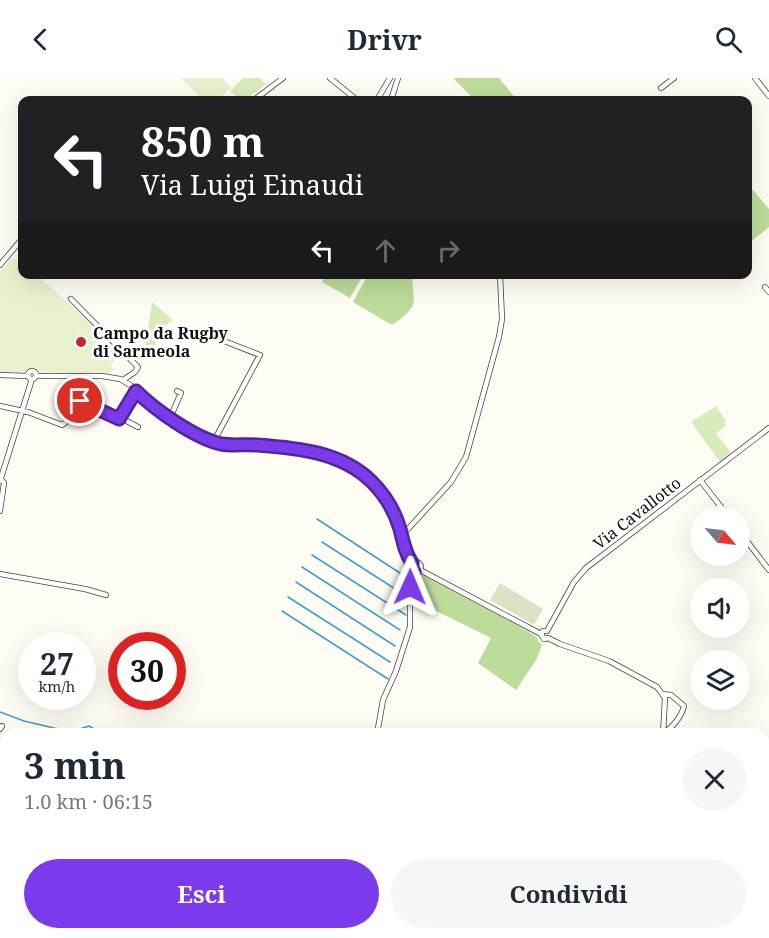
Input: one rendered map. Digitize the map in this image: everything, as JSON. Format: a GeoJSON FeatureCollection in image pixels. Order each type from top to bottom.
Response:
{"type":"FeatureCollection","features":[{"type":"Feature","properties":{"kind":"street"},"geometry":{"type":"LineString","coordinates":[[259,96],[283,78]]}},
{"type":"Feature","properties":{"kind":"street"},"geometry":{"type":"LineString","coordinates":[[330,78],[337,80],[353,96]]}},
{"type":"Feature","properties":{"kind":"street"},"geometry":{"type":"LineString","coordinates":[[379,96],[390,78]]}},
{"type":"Feature","properties":{"kind":"street"},"geometry":{"type":"LineString","coordinates":[[392,96],[398,78]]}},
{"type":"Feature","properties":{"kind":"street"},"geometry":{"type":"LineString","coordinates":[[661,88],[674,78]]}},
{"type":"Feature","properties":{"kind":"street"},"geometry":{"type":"LineString","coordinates":[[755,78],[769,96]]}},
{"type":"Feature","properties":{"kind":"street"},"geometry":{"type":"LineString","coordinates":[[0,265],[18,244]]}},
{"type":"Feature","properties":{"kind":"street"},"geometry":{"type":"LineString","coordinates":[[401,533],[408,529],[451,482],[466,457],[499,337],[502,319],[500,279]]}},
{"type":"Feature","properties":{"kind":"street"},"geometry":{"type":"LineString","coordinates":[[765,287],[769,292]]}},
{"type":"Feature","properties":{"kind":"street"},"geometry":{"type":"LineString","coordinates":[[71,299],[138,367],[135,372],[123,380]]}},
{"type":"Feature","properties":{"kind":"street"},"geometry":{"type":"LineString","coordinates":[[214,441],[260,355],[224,341]]}},
{"type":"Feature","properties":{"kind":"street"},"geometry":{"type":"LineString","coordinates":[[0,375],[102,376],[123,380],[154,408],[214,441],[231,445],[256,445],[317,453],[339,459],[361,472],[380,491],[393,512],[407,556],[412,563],[411,567],[541,634],[542,638],[548,638],[609,661],[657,687],[663,694],[666,711],[664,728]]}},
{"type":"Feature","properties":{"kind":"street"},"geometry":{"type":"LineString","coordinates":[[0,511],[4,483],[1,480],[32,377]]}},
{"type":"Feature","properties":{"kind":"street"},"geometry":{"type":"LineString","coordinates":[[121,418],[136,391]]}},
{"type":"Feature","properties":{"kind":"street"},"geometry":{"type":"LineString","coordinates":[[170,418],[181,393],[177,391]]}},
{"type":"Feature","properties":{"kind":"street"},"geometry":{"type":"LineString","coordinates":[[0,406],[23,410],[62,425],[67,423],[80,401],[138,427]]}},
{"type":"Feature","properties":{"kind":"street","name":"Via Cavallotto"},"geometry":{"type":"LineString","coordinates":[[547,631],[574,582],[586,568],[769,428]]}},
{"type":"Feature","properties":{"kind":"street"},"geometry":{"type":"LineString","coordinates":[[700,480],[720,506]]}},
{"type":"Feature","properties":{"kind":"street"},"geometry":{"type":"LineString","coordinates":[[750,545],[769,570]]}},
{"type":"Feature","properties":{"kind":"street"},"geometry":{"type":"LineString","coordinates":[[378,728],[383,700],[396,671],[410,627],[410,582],[419,563],[412,563]]}},
{"type":"Feature","properties":{"kind":"street"},"geometry":{"type":"LineString","coordinates":[[0,574],[85,589],[106,595]]}},
{"type":"Feature","properties":{"kind":"street"},"geometry":{"type":"LineString","coordinates":[[541,634],[547,631],[548,638]]}},
{"type":"Feature","properties":{"kind":"street"},"geometry":{"type":"LineString","coordinates":[[663,694],[671,695],[684,706],[684,710],[670,728]]}},
{"type":"Feature","properties":{"kind":"green space"},"geometry":{"type":"Polygon","coordinates":[[[181,78],[222,78],[231,87],[221,96],[199,96],[181,78]]]}},
{"type":"Feature","properties":{"kind":"green space"},"geometry":{"type":"Polygon","coordinates":[[[243,78],[260,78],[266,84],[250,96],[236,96],[230,91],[243,78]]]}},
{"type":"Feature","properties":{"kind":"green space"},"geometry":{"type":"Polygon","coordinates":[[[499,78],[514,96],[471,96],[454,79],[499,78]]]}},
{"type":"Feature","properties":{"kind":"green space"},"geometry":{"type":"Polygon","coordinates":[[[752,191],[769,209],[769,227],[752,241],[752,191]]]}},
{"type":"Feature","properties":{"kind":"green space"},"geometry":{"type":"Polygon","coordinates":[[[12,258],[18,261],[18,279],[41,279],[103,333],[122,354],[110,365],[114,369],[109,374],[40,373],[35,369],[30,369],[26,373],[23,371],[22,373],[0,373],[0,272],[12,258]]]}},
{"type":"Feature","properties":{"kind":"green space"},"geometry":{"type":"Polygon","coordinates":[[[324,279],[361,279],[350,298],[322,282],[324,279]]]}},
{"type":"Feature","properties":{"kind":"green space"},"geometry":{"type":"Polygon","coordinates":[[[366,279],[412,279],[414,303],[408,312],[394,324],[390,324],[353,302],[366,279]]]}},
{"type":"Feature","properties":{"kind":"green space"},"geometry":{"type":"Polygon","coordinates":[[[152,302],[173,320],[163,329],[154,348],[145,347],[152,302]]]}},
{"type":"Feature","properties":{"kind":"green space"},"geometry":{"type":"Polygon","coordinates":[[[716,406],[726,421],[724,423],[726,426],[716,433],[731,453],[720,462],[691,422],[716,406]]]}},
{"type":"Feature","properties":{"kind":"green space"},"geometry":{"type":"Polygon","coordinates":[[[422,575],[537,637],[542,645],[536,660],[516,690],[478,663],[491,638],[416,601],[415,582],[417,577],[422,575]]]}},
{"type":"Feature","properties":{"kind":"green space"},"geometry":{"type":"Polygon","coordinates":[[[500,583],[543,609],[534,625],[490,600],[500,583]]]}},
{"type":"Feature","properties":{"kind":"waterway"},"geometry":{"type":"LineString","coordinates":[[317,519],[403,575]]}},
{"type":"Feature","properties":{"kind":"waterway"},"geometry":{"type":"LineString","coordinates":[[322,542],[403,594]]}},
{"type":"Feature","properties":{"kind":"waterway"},"geometry":{"type":"LineString","coordinates":[[312,555],[406,615]]}},
{"type":"Feature","properties":{"kind":"waterway"},"geometry":{"type":"LineString","coordinates":[[302,567],[400,630]]}},
{"type":"Feature","properties":{"kind":"waterway"},"geometry":{"type":"LineString","coordinates":[[296,582],[395,646]]}},
{"type":"Feature","properties":{"kind":"waterway"},"geometry":{"type":"LineString","coordinates":[[288,597],[390,662]]}},
{"type":"Feature","properties":{"kind":"waterway"},"geometry":{"type":"LineString","coordinates":[[282,611],[388,679]]}},
{"type":"Feature","properties":{"kind":"waterway"},"geometry":{"type":"LineString","coordinates":[[0,712],[54,728]]}},
{"type":"Feature","properties":{"kind":"waterway"},"geometry":{"type":"LineString","coordinates":[[83,728],[89,726],[92,728]]}},
{"type":"Feature","properties":{"kind":"place","name":"Campo da Rugby di Sarmeola"},"geometry":{"type":"Point","coordinates":[81,342]}},
{"type":"Feature","properties":{"kind":"route"},"geometry":{"type":"LineString","coordinates":[[80,401],[119,419],[136,391],[160,413],[218,443],[256,445],[323,454],[351,466],[380,491],[397,520],[414,572],[410,587]]}}]}
